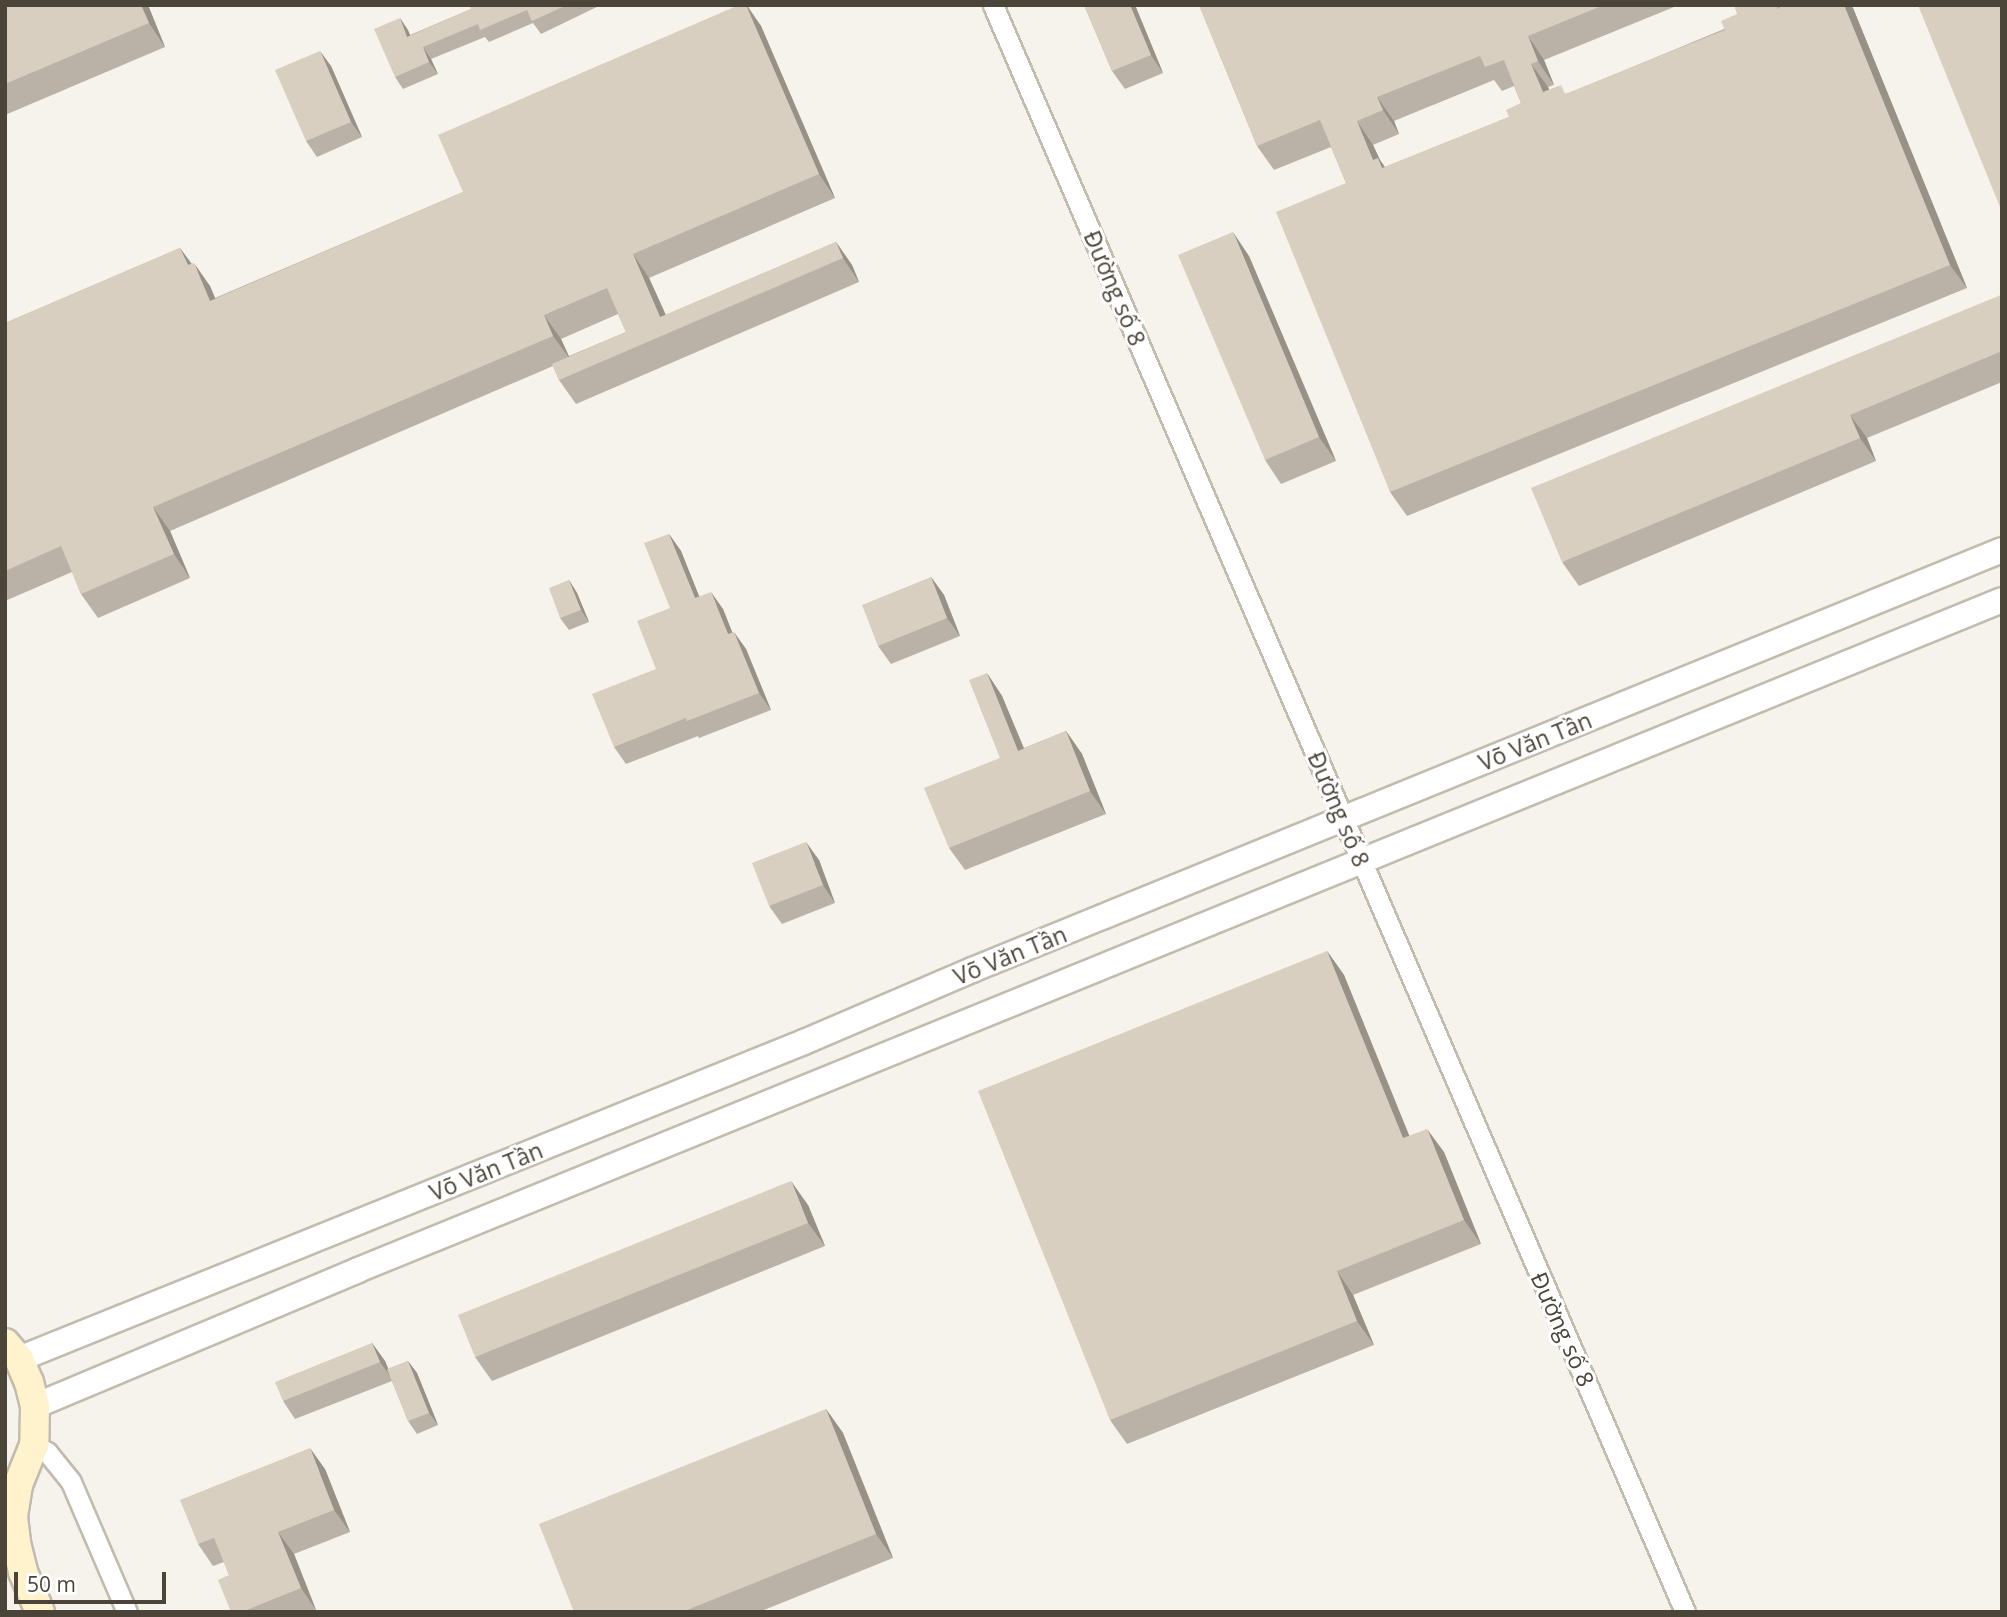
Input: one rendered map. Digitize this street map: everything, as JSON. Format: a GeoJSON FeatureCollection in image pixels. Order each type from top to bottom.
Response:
{"type":"FeatureCollection","features":[{"type":"Feature","properties":{"kind":"main road"},"geometry":{"type":"LineString","coordinates":[[12,1351],[29,1382],[35,1406],[34,1445],[12,1492],[16,1543],[23,1572],[40,1612]]}},
{"type":"Feature","properties":{"kind":"street","name":"Đường số 8"},"geometry":{"type":"LineString","coordinates":[[993,5],[1685,1612]]}},
{"type":"Feature","properties":{"kind":"street","name":"Võ Văn Tần"},"geometry":{"type":"LineString","coordinates":[[12,1351],[778,1053],[2002,550]]}},
{"type":"Feature","properties":{"kind":"street","name":"Võ Văn Tần"},"geometry":{"type":"LineString","coordinates":[[35,1406],[370,1264],[2002,600]]}},
{"type":"Feature","properties":{"kind":"street"},"geometry":{"type":"LineString","coordinates":[[34,1445],[47,1452],[71,1482],[127,1612]]}},
{"type":"Feature","properties":{"kind":"building"},"geometry":{"type":"Polygon","coordinates":[[[5,5],[141,5],[149,23],[5,84],[5,5]]]}},
{"type":"Feature","properties":{"kind":"building"},"geometry":{"type":"Polygon","coordinates":[[[470,5],[567,5],[532,21],[527,10],[480,30],[478,24],[423,47],[429,62],[395,77],[374,29],[400,18],[407,37],[471,9],[470,5]]]}},
{"type":"Feature","properties":{"kind":"building"},"geometry":{"type":"Polygon","coordinates":[[[739,5],[746,5],[819,174],[633,254],[660,317],[836,242],[843,258],[559,380],[552,364],[626,332],[607,288],[544,315],[553,336],[153,507],[174,554],[81,594],[61,546],[5,571],[5,323],[180,248],[188,265],[194,263],[210,301],[463,192],[438,135],[739,5]]]}},
{"type":"Feature","properties":{"kind":"building"},"geometry":{"type":"Polygon","coordinates":[[[1084,5],[1130,5],[1151,55],[1112,71],[1084,5]]]}},
{"type":"Feature","properties":{"kind":"building"},"geometry":{"type":"Polygon","coordinates":[[[1199,5],[1604,5],[1528,36],[1538,61],[1531,64],[1543,92],[1561,85],[1565,94],[1725,30],[1721,21],[1737,14],[1734,5],[1776,5],[1777,9],[1785,5],[1844,5],[1950,265],[1390,492],[1276,212],[1346,183],[1320,120],[1257,146],[1199,5]],[[1480,56],[1377,97],[1383,110],[1357,121],[1373,160],[1378,158],[1382,168],[1509,117],[1506,110],[1521,103],[1504,60],[1485,67],[1480,56]]]}},
{"type":"Feature","properties":{"kind":"building"},"geometry":{"type":"Polygon","coordinates":[[[1918,5],[2002,5],[2002,212],[1918,5]]]}},
{"type":"Feature","properties":{"kind":"building"},"geometry":{"type":"Polygon","coordinates":[[[320,51],[351,122],[306,141],[275,70],[320,51]]]}},
{"type":"Feature","properties":{"kind":"building"},"geometry":{"type":"Polygon","coordinates":[[[1233,232],[1319,437],[1265,460],[1178,255],[1233,232]]]}},
{"type":"Feature","properties":{"kind":"building"},"geometry":{"type":"Polygon","coordinates":[[[2001,295],[2002,351],[1850,415],[1860,438],[1562,562],[1531,488],[2001,295]]]}},
{"type":"Feature","properties":{"kind":"building"},"geometry":{"type":"Polygon","coordinates":[[[669,534],[695,598],[711,592],[728,634],[734,632],[759,693],[614,747],[592,694],[656,669],[637,621],[670,608],[644,543],[669,534]]]}},
{"type":"Feature","properties":{"kind":"building"},"geometry":{"type":"Polygon","coordinates":[[[931,577],[947,618],[878,646],[862,605],[931,577]]]}},
{"type":"Feature","properties":{"kind":"building"},"geometry":{"type":"Polygon","coordinates":[[[569,580],[581,610],[560,618],[549,588],[569,580]]]}},
{"type":"Feature","properties":{"kind":"building"},"geometry":{"type":"Polygon","coordinates":[[[987,673],[1018,751],[1066,731],[1090,791],[949,848],[924,788],[1000,758],[969,680],[987,673]]]}},
{"type":"Feature","properties":{"kind":"building"},"geometry":{"type":"Polygon","coordinates":[[[806,842],[823,885],[769,906],[752,863],[806,842]]]}},
{"type":"Feature","properties":{"kind":"building"},"geometry":{"type":"Polygon","coordinates":[[[1327,951],[1403,1138],[1427,1129],[1464,1220],[1337,1271],[1357,1321],[1110,1420],[978,1091],[1327,951]]]}},
{"type":"Feature","properties":{"kind":"building"},"geometry":{"type":"Polygon","coordinates":[[[791,1181],[808,1223],[475,1357],[458,1315],[791,1181]]]}},
{"type":"Feature","properties":{"kind":"building"},"geometry":{"type":"Polygon","coordinates":[[[372,1343],[380,1362],[283,1401],[275,1382],[372,1343]]]}},
{"type":"Feature","properties":{"kind":"building"},"geometry":{"type":"Polygon","coordinates":[[[408,1361],[429,1413],[408,1421],[387,1369],[408,1361]]]}},
{"type":"Feature","properties":{"kind":"building"},"geometry":{"type":"Polygon","coordinates":[[[826,1409],[876,1534],[682,1612],[574,1612],[539,1524],[826,1409]]]}},
{"type":"Feature","properties":{"kind":"building"},"geometry":{"type":"Polygon","coordinates":[[[310,1448],[334,1510],[278,1532],[301,1588],[242,1612],[231,1612],[218,1580],[229,1575],[214,1538],[198,1544],[180,1500],[310,1448]]]}}]}
